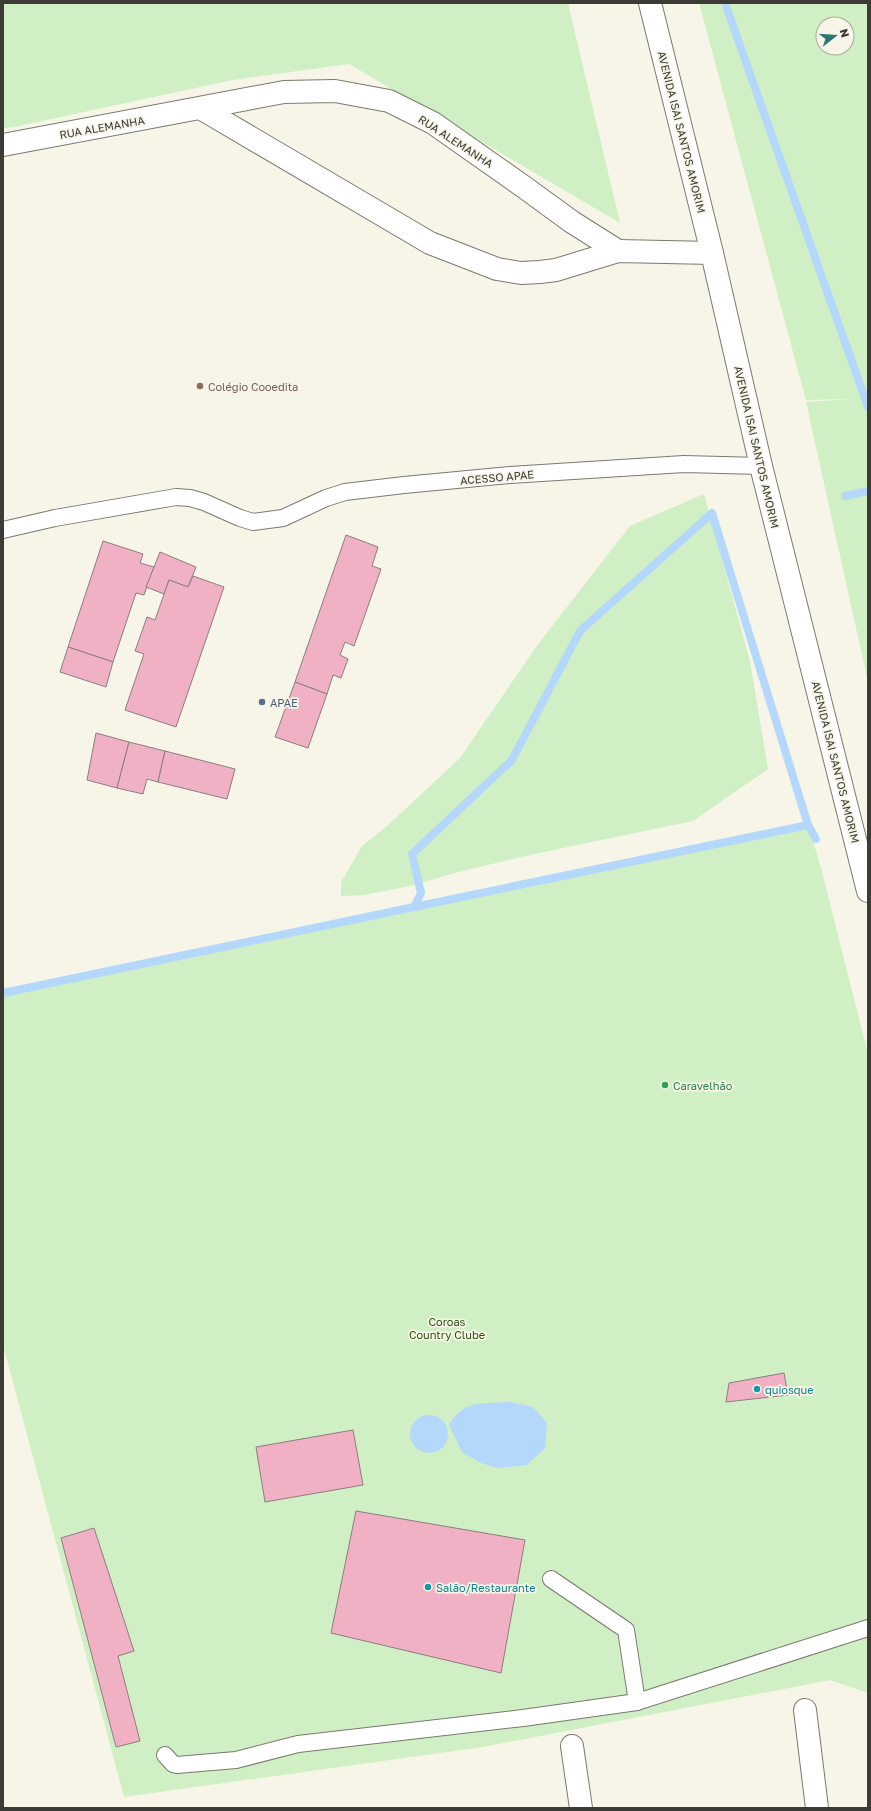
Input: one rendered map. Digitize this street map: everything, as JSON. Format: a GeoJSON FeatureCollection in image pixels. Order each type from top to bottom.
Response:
{"type":"FeatureCollection","features":[{"type":"Feature","properties":{"kind":"street","name":"AVENIDA ISAI SANTOS AMORIM"},"geometry":{"type":"LineString","coordinates":[[650,3],[712,253],[761,466],[868,891]]}},
{"type":"Feature","properties":{"kind":"street","name":"RUA ALEMANHA"},"geometry":{"type":"LineString","coordinates":[[3,145],[202,109],[284,92],[335,92],[389,101],[433,123],[572,222],[618,251]]}},
{"type":"Feature","properties":{"kind":"street"},"geometry":{"type":"LineString","coordinates":[[202,109],[430,243],[497,269],[521,273],[556,270],[618,251],[712,253]]}},
{"type":"Feature","properties":{"kind":"street"},"geometry":{"type":"LineString","coordinates":[[804,1710],[817,1808]]}},
{"type":"Feature","properties":{"kind":"street"},"geometry":{"type":"LineString","coordinates":[[572,1746],[581,1808]]}},
{"type":"Feature","properties":{"kind":"lane","name":"ACESSO APAE"},"geometry":{"type":"LineString","coordinates":[[3,530],[55,518],[176,497],[190,498],[204,502],[240,518],[253,522],[283,518],[326,498],[345,492],[404,485],[510,475],[684,464],[761,466]]}},
{"type":"Feature","properties":{"kind":"lane"},"geometry":{"type":"LineString","coordinates":[[551,1579],[626,1630],[637,1702]]}},
{"type":"Feature","properties":{"kind":"lane"},"geometry":{"type":"LineString","coordinates":[[165,1755],[173,1764],[177,1765],[236,1760],[298,1744],[523,1718],[637,1702],[868,1628]]}},
{"type":"Feature","properties":{"kind":"green space"},"geometry":{"type":"Polygon","coordinates":[[[3,3],[568,3],[620,223],[349,64],[233,80],[14,127],[3,128],[3,3]]]}},
{"type":"Feature","properties":{"kind":"green space"},"geometry":{"type":"Polygon","coordinates":[[[699,3],[868,3],[868,682],[806,402],[850,399],[806,400],[699,3]]]}},
{"type":"Feature","properties":{"kind":"green space"},"geometry":{"type":"Polygon","coordinates":[[[704,494],[750,661],[768,769],[693,821],[539,853],[462,871],[410,886],[364,895],[341,896],[341,882],[362,846],[387,826],[460,758],[536,647],[630,526],[704,494]]]}},
{"type":"Feature","properties":{"kind":"green space","name":"Coroas Country Clube"},"geometry":{"type":"Polygon","coordinates":[[[808,825],[821,868],[868,1054],[868,1693],[830,1680],[483,1747],[124,1797],[3,1345],[3,993],[808,825]]]}},
{"type":"Feature","properties":{"kind":"water"},"geometry":{"type":"Polygon","coordinates":[[[511,1402],[533,1407],[547,1423],[545,1448],[527,1465],[498,1468],[481,1463],[462,1452],[449,1425],[455,1417],[461,1411],[476,1404],[511,1402]]]}},
{"type":"Feature","properties":{"kind":"water"},"geometry":{"type":"Polygon","coordinates":[[[425,1415],[433,1415],[443,1420],[447,1427],[447,1441],[443,1448],[433,1453],[425,1453],[415,1448],[413,1445],[410,1438],[410,1430],[415,1420],[418,1418],[425,1415]]]}},
{"type":"Feature","properties":{"kind":"building"},"geometry":{"type":"Polygon","coordinates":[[[346,535],[378,547],[372,566],[381,569],[354,646],[345,642],[340,655],[348,659],[341,678],[333,675],[327,694],[295,682],[346,535]]]}},
{"type":"Feature","properties":{"kind":"building"},"geometry":{"type":"Polygon","coordinates":[[[103,541],[143,554],[140,563],[154,567],[144,595],[136,593],[113,662],[68,647],[103,541]]]}},
{"type":"Feature","properties":{"kind":"building"},"geometry":{"type":"Polygon","coordinates":[[[160,552],[196,567],[188,587],[169,580],[164,594],[146,587],[160,552]]]}},
{"type":"Feature","properties":{"kind":"building"},"geometry":{"type":"Polygon","coordinates":[[[193,576],[224,587],[176,727],[125,710],[144,654],[135,651],[147,617],[155,620],[169,580],[188,587],[193,576]]]}},
{"type":"Feature","properties":{"kind":"building"},"geometry":{"type":"Polygon","coordinates":[[[68,647],[113,662],[106,687],[60,672],[68,647]]]}},
{"type":"Feature","properties":{"kind":"building"},"geometry":{"type":"Polygon","coordinates":[[[295,682],[327,694],[308,748],[275,737],[295,682]]]}},
{"type":"Feature","properties":{"kind":"building"},"geometry":{"type":"Polygon","coordinates":[[[96,733],[129,742],[117,788],[87,780],[96,733]]]}},
{"type":"Feature","properties":{"kind":"building"},"geometry":{"type":"Polygon","coordinates":[[[129,742],[165,751],[158,782],[147,779],[143,794],[117,788],[129,742]]]}},
{"type":"Feature","properties":{"kind":"building"},"geometry":{"type":"Polygon","coordinates":[[[165,751],[235,769],[227,799],[158,782],[165,751]]]}},
{"type":"Feature","properties":{"kind":"building","name":"quiosque"},"geometry":{"type":"Polygon","coordinates":[[[784,1373],[788,1395],[726,1402],[729,1383],[784,1373]]]}},
{"type":"Feature","properties":{"kind":"building"},"geometry":{"type":"Polygon","coordinates":[[[353,1430],[363,1485],[265,1502],[256,1447],[353,1430]]]}},
{"type":"Feature","properties":{"kind":"building","name":"Salão/Restaurante"},"geometry":{"type":"Polygon","coordinates":[[[356,1511],[525,1540],[501,1673],[331,1633],[356,1511]]]}},
{"type":"Feature","properties":{"kind":"building"},"geometry":{"type":"Polygon","coordinates":[[[94,1528],[134,1651],[118,1656],[140,1741],[116,1747],[61,1538],[94,1528]]]}},
{"type":"Feature","properties":{"kind":"waterway"},"geometry":{"type":"LineString","coordinates":[[725,3],[868,407]]}},
{"type":"Feature","properties":{"kind":"waterway"},"geometry":{"type":"LineString","coordinates":[[845,496],[868,491]]}},
{"type":"Feature","properties":{"kind":"waterway"},"geometry":{"type":"LineString","coordinates":[[3,993],[414,907],[421,893],[412,854],[512,760],[580,631],[712,513],[808,825]]}},
{"type":"Feature","properties":{"kind":"waterway"},"geometry":{"type":"LineString","coordinates":[[414,907],[808,825],[816,839]]}},
{"type":"Feature","properties":{"kind":"place","name":"Colégio Cooedita"},"geometry":{"type":"Point","coordinates":[200,386]}},
{"type":"Feature","properties":{"kind":"place","name":"APAE"},"geometry":{"type":"Point","coordinates":[262,702]}},
{"type":"Feature","properties":{"kind":"place","name":"Caravelhão"},"geometry":{"type":"Point","coordinates":[665,1085]}},
{"type":"Feature","properties":{"kind":"place","name":"quiosque"},"geometry":{"type":"Point","coordinates":[757,1389]}},
{"type":"Feature","properties":{"kind":"place","name":"Salão/Restaurante"},"geometry":{"type":"Point","coordinates":[428,1587]}}]}
